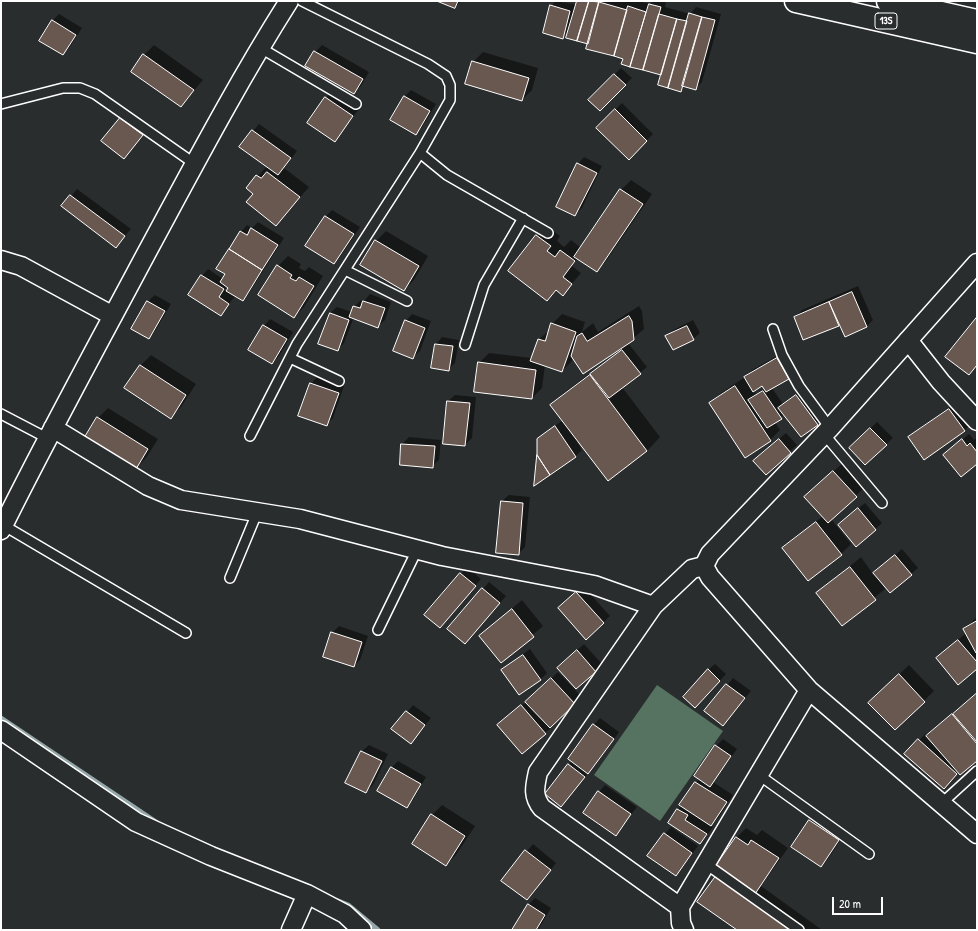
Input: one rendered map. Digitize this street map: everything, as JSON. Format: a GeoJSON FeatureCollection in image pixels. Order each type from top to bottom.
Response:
{"type":"FeatureCollection","features":[{"type":"Feature","properties":{"kind":"highway","name":"13S"},"geometry":{"type":"LineString","coordinates":[[796,1],[977,21]]}},
{"type":"Feature","properties":{"kind":"highway","name":"13S"},"geometry":{"type":"LineString","coordinates":[[888,1],[941,17],[977,42]]}},
{"type":"Feature","properties":{"kind":"street"},"geometry":{"type":"LineString","coordinates":[[2,527],[50,433],[195,164],[259,47],[289,1]]}},
{"type":"Feature","properties":{"kind":"street"},"geometry":{"type":"LineString","coordinates":[[1,260],[22,266],[113,316]]}},
{"type":"Feature","properties":{"kind":"street"},"geometry":{"type":"LineString","coordinates":[[680,907],[542,808],[536,801],[534,792],[538,772],[653,606],[692,569],[704,566],[710,554],[827,431],[977,263]]}},
{"type":"Feature","properties":{"kind":"street"},"geometry":{"type":"LineString","coordinates":[[908,340],[941,382],[977,421]]}},
{"type":"Feature","properties":{"kind":"street"},"geometry":{"type":"LineString","coordinates":[[50,433],[148,486],[181,500],[300,519],[417,550],[594,585],[653,606]]}},
{"type":"Feature","properties":{"kind":"street"},"geometry":{"type":"LineString","coordinates":[[704,566],[710,577],[809,690],[977,834]]}},
{"type":"Feature","properties":{"kind":"street"},"geometry":{"type":"LineString","coordinates":[[684,930],[681,923],[680,907],[809,690]]}},
{"type":"Feature","properties":{"kind":"street"},"geometry":{"type":"LineString","coordinates":[[1,730],[136,822],[211,856],[307,894],[345,914],[362,930]]}},
{"type":"Feature","properties":{"kind":"street"},"geometry":{"type":"LineString","coordinates":[[291,930],[307,894]]}},
{"type":"Feature","properties":{"kind":"lane"},"geometry":{"type":"LineString","coordinates":[[250,436],[297,344],[420,153],[450,100],[450,85],[446,76],[428,64],[302,1]]}},
{"type":"Feature","properties":{"kind":"lane"},"geometry":{"type":"LineString","coordinates":[[259,47],[356,104]]}},
{"type":"Feature","properties":{"kind":"lane"},"geometry":{"type":"LineString","coordinates":[[1,104],[63,88],[80,88],[94,94],[195,164]]}},
{"type":"Feature","properties":{"kind":"lane"},"geometry":{"type":"LineString","coordinates":[[420,153],[447,175],[548,233]]}},
{"type":"Feature","properties":{"kind":"lane"},"geometry":{"type":"LineString","coordinates":[[465,345],[484,285],[524,218]]}},
{"type":"Feature","properties":{"kind":"lane"},"geometry":{"type":"LineString","coordinates":[[345,270],[407,301]]}},
{"type":"Feature","properties":{"kind":"lane"},"geometry":{"type":"LineString","coordinates":[[773,329],[782,355],[827,431],[882,503]]}},
{"type":"Feature","properties":{"kind":"lane"},"geometry":{"type":"LineString","coordinates":[[290,358],[339,381]]}},
{"type":"Feature","properties":{"kind":"lane"},"geometry":{"type":"LineString","coordinates":[[1,414],[50,433]]}},
{"type":"Feature","properties":{"kind":"lane"},"geometry":{"type":"LineString","coordinates":[[230,578],[257,513]]}},
{"type":"Feature","properties":{"kind":"lane"},"geometry":{"type":"LineString","coordinates":[[2,527],[186,632]]}},
{"type":"Feature","properties":{"kind":"lane"},"geometry":{"type":"LineString","coordinates":[[378,630],[417,550]]}},
{"type":"Feature","properties":{"kind":"lane"},"geometry":{"type":"LineString","coordinates":[[942,804],[977,771]]}},
{"type":"Feature","properties":{"kind":"lane"},"geometry":{"type":"LineString","coordinates":[[759,775],[869,854]]}},
{"type":"Feature","properties":{"kind":"lane"},"geometry":{"type":"LineString","coordinates":[[706,864],[800,930]]}},
{"type":"Feature","properties":{"kind":"green space"},"geometry":{"type":"Polygon","coordinates":[[[657,685],[723,731],[660,821],[594,775],[657,685]]]}},
{"type":"Feature","properties":{"kind":"building"},"geometry":{"type":"Polygon","coordinates":[[[437,1],[458,1],[455,8],[437,1]]]}},
{"type":"Feature","properties":{"kind":"building"},"geometry":{"type":"Polygon","coordinates":[[[577,1],[589,1],[577,41],[566,38],[577,1]]]}},
{"type":"Feature","properties":{"kind":"building"},"geometry":{"type":"Polygon","coordinates":[[[589,1],[599,2],[588,44],[577,41],[589,1]]]}},
{"type":"Feature","properties":{"kind":"building"},"geometry":{"type":"Polygon","coordinates":[[[599,2],[627,10],[614,56],[586,49],[599,2]]]}},
{"type":"Feature","properties":{"kind":"building"},"geometry":{"type":"Polygon","coordinates":[[[649,4],[661,7],[643,70],[630,67],[649,4]]]}},
{"type":"Feature","properties":{"kind":"building"},"geometry":{"type":"Polygon","coordinates":[[[550,5],[570,11],[563,39],[543,33],[550,5]]]}},
{"type":"Feature","properties":{"kind":"building"},"geometry":{"type":"Polygon","coordinates":[[[628,6],[646,12],[630,67],[621,64],[623,59],[614,56],[628,6]]]}},
{"type":"Feature","properties":{"kind":"building"},"geometry":{"type":"Polygon","coordinates":[[[689,13],[702,17],[681,92],[668,88],[689,13]]]}},
{"type":"Feature","properties":{"kind":"building"},"geometry":{"type":"Polygon","coordinates":[[[659,14],[677,19],[661,75],[643,70],[659,14]]]}},
{"type":"Feature","properties":{"kind":"building"},"geometry":{"type":"Polygon","coordinates":[[[702,17],[715,20],[696,90],[682,86],[702,17]]]}},
{"type":"Feature","properties":{"kind":"building"},"geometry":{"type":"Polygon","coordinates":[[[677,19],[687,21],[668,88],[658,85],[677,19]]]}},
{"type":"Feature","properties":{"kind":"building"},"geometry":{"type":"Polygon","coordinates":[[[52,20],[76,35],[63,55],[39,41],[52,20]]]}},
{"type":"Feature","properties":{"kind":"building"},"geometry":{"type":"Polygon","coordinates":[[[314,51],[363,79],[354,94],[305,66],[314,51]]]}},
{"type":"Feature","properties":{"kind":"building"},"geometry":{"type":"Polygon","coordinates":[[[143,54],[194,90],[181,107],[131,72],[143,54]]]}},
{"type":"Feature","properties":{"kind":"building"},"geometry":{"type":"Polygon","coordinates":[[[472,61],[529,78],[522,101],[465,84],[472,61]]]}},
{"type":"Feature","properties":{"kind":"building"},"geometry":{"type":"Polygon","coordinates":[[[614,74],[626,85],[600,111],[588,100],[614,74]]]}},
{"type":"Feature","properties":{"kind":"building"},"geometry":{"type":"Polygon","coordinates":[[[404,96],[430,111],[416,135],[390,120],[404,96]]]}},
{"type":"Feature","properties":{"kind":"building"},"geometry":{"type":"Polygon","coordinates":[[[325,97],[353,116],[335,142],[307,123],[325,97]]]}},
{"type":"Feature","properties":{"kind":"building"},"geometry":{"type":"Polygon","coordinates":[[[615,109],[647,141],[629,160],[596,128],[615,109]]]}},
{"type":"Feature","properties":{"kind":"building"},"geometry":{"type":"Polygon","coordinates":[[[120,118],[143,135],[124,159],[101,141],[120,118]]]}},
{"type":"Feature","properties":{"kind":"building"},"geometry":{"type":"Polygon","coordinates":[[[252,130],[291,158],[278,175],[239,147],[252,130]]]}},
{"type":"Feature","properties":{"kind":"building"},"geometry":{"type":"Polygon","coordinates":[[[577,163],[597,173],[575,216],[556,207],[577,163]]]}},
{"type":"Feature","properties":{"kind":"building"},"geometry":{"type":"Polygon","coordinates":[[[267,172],[300,197],[276,226],[246,202],[253,194],[246,188],[256,175],[261,178],[267,172]]]}},
{"type":"Feature","properties":{"kind":"building"},"geometry":{"type":"Polygon","coordinates":[[[620,189],[643,204],[597,272],[574,257],[620,189]]]}},
{"type":"Feature","properties":{"kind":"building"},"geometry":{"type":"Polygon","coordinates":[[[70,195],[125,236],[116,248],[61,206],[70,195]]]}},
{"type":"Feature","properties":{"kind":"building"},"geometry":{"type":"Polygon","coordinates":[[[325,216],[354,234],[334,264],[305,246],[325,216]]]}},
{"type":"Feature","properties":{"kind":"building"},"geometry":{"type":"Polygon","coordinates":[[[251,228],[278,245],[262,270],[229,249],[240,231],[247,235],[251,228]]]}},
{"type":"Feature","properties":{"kind":"building"},"geometry":{"type":"Polygon","coordinates":[[[536,235],[551,246],[547,251],[555,257],[560,250],[575,261],[563,277],[572,284],[563,296],[556,290],[547,301],[508,271],[536,235]]]}},
{"type":"Feature","properties":{"kind":"building"},"geometry":{"type":"Polygon","coordinates":[[[375,240],[419,266],[404,291],[360,265],[375,240]]]}},
{"type":"Feature","properties":{"kind":"building"},"geometry":{"type":"Polygon","coordinates":[[[229,249],[262,270],[243,301],[226,291],[228,288],[220,282],[225,274],[216,269],[229,249]]]}},
{"type":"Feature","properties":{"kind":"building"},"geometry":{"type":"Polygon","coordinates":[[[277,265],[292,275],[290,278],[296,281],[299,277],[314,286],[294,318],[258,295],[277,265]]]}},
{"type":"Feature","properties":{"kind":"building"},"geometry":{"type":"Polygon","coordinates":[[[201,275],[224,289],[219,297],[229,304],[221,316],[188,295],[201,275]]]}},
{"type":"Feature","properties":{"kind":"building"},"geometry":{"type":"Polygon","coordinates":[[[852,292],[867,327],[845,337],[829,302],[852,292]]]}},
{"type":"Feature","properties":{"kind":"building"},"geometry":{"type":"Polygon","coordinates":[[[147,301],[165,311],[149,339],[131,329],[147,301]]]}},
{"type":"Feature","properties":{"kind":"building"},"geometry":{"type":"Polygon","coordinates":[[[363,301],[385,308],[378,328],[349,317],[353,306],[360,308],[363,301]]]}},
{"type":"Feature","properties":{"kind":"building"},"geometry":{"type":"Polygon","coordinates":[[[829,302],[839,326],[803,340],[794,317],[829,302]]]}},
{"type":"Feature","properties":{"kind":"building"},"geometry":{"type":"Polygon","coordinates":[[[330,313],[349,320],[338,351],[318,344],[330,313]]]}},
{"type":"Feature","properties":{"kind":"building"},"geometry":{"type":"Polygon","coordinates":[[[629,316],[632,321],[634,340],[583,374],[571,356],[577,336],[582,333],[587,341],[629,316]]]}},
{"type":"Feature","properties":{"kind":"building"},"geometry":{"type":"Polygon","coordinates":[[[977,317],[977,365],[969,375],[945,357],[977,317]]]}},
{"type":"Feature","properties":{"kind":"building"},"geometry":{"type":"Polygon","coordinates":[[[405,320],[425,328],[413,359],[393,351],[405,320]]]}},
{"type":"Feature","properties":{"kind":"building"},"geometry":{"type":"Polygon","coordinates":[[[551,323],[576,332],[562,372],[530,361],[538,339],[545,341],[551,323]]]}},
{"type":"Feature","properties":{"kind":"building"},"geometry":{"type":"Polygon","coordinates":[[[263,325],[287,339],[272,364],[248,350],[263,325]]]}},
{"type":"Feature","properties":{"kind":"building"},"geometry":{"type":"Polygon","coordinates":[[[687,326],[694,340],[673,350],[665,336],[687,326]]]}},
{"type":"Feature","properties":{"kind":"building"},"geometry":{"type":"Polygon","coordinates":[[[435,344],[453,346],[449,371],[431,368],[435,344]]]}},
{"type":"Feature","properties":{"kind":"building"},"geometry":{"type":"Polygon","coordinates":[[[622,350],[641,374],[609,398],[590,374],[622,350]]]}},
{"type":"Feature","properties":{"kind":"building"},"geometry":{"type":"Polygon","coordinates":[[[777,358],[789,379],[766,392],[762,386],[753,392],[744,377],[777,358]]]}},
{"type":"Feature","properties":{"kind":"building"},"geometry":{"type":"Polygon","coordinates":[[[478,362],[536,370],[532,399],[474,392],[478,362]]]}},
{"type":"Feature","properties":{"kind":"building"},"geometry":{"type":"Polygon","coordinates":[[[140,365],[186,395],[171,419],[124,388],[140,365]]]}},
{"type":"Feature","properties":{"kind":"building"},"geometry":{"type":"Polygon","coordinates":[[[590,375],[647,451],[608,481],[550,405],[590,375]]]}},
{"type":"Feature","properties":{"kind":"building"},"geometry":{"type":"Polygon","coordinates":[[[310,383],[339,393],[327,426],[298,416],[310,383]]]}},
{"type":"Feature","properties":{"kind":"building"},"geometry":{"type":"Polygon","coordinates":[[[735,386],[771,441],[745,458],[709,403],[735,386]]]}},
{"type":"Feature","properties":{"kind":"building"},"geometry":{"type":"Polygon","coordinates":[[[763,391],[782,419],[767,428],[748,400],[763,391]]]}},
{"type":"Feature","properties":{"kind":"building"},"geometry":{"type":"Polygon","coordinates":[[[796,395],[818,425],[801,437],[778,408],[796,395]]]}},
{"type":"Feature","properties":{"kind":"building"},"geometry":{"type":"Polygon","coordinates":[[[447,401],[470,403],[465,446],[443,444],[447,401]]]}},
{"type":"Feature","properties":{"kind":"building"},"geometry":{"type":"Polygon","coordinates":[[[949,409],[965,431],[924,460],[908,437],[949,409]]]}},
{"type":"Feature","properties":{"kind":"building"},"geometry":{"type":"Polygon","coordinates":[[[97,417],[148,449],[136,469],[85,437],[97,417]]]}},
{"type":"Feature","properties":{"kind":"building"},"geometry":{"type":"Polygon","coordinates":[[[555,426],[576,457],[550,475],[537,455],[537,439],[555,426]]]}},
{"type":"Feature","properties":{"kind":"building"},"geometry":{"type":"Polygon","coordinates":[[[870,428],[887,445],[865,465],[849,448],[870,428]]]}},
{"type":"Feature","properties":{"kind":"building"},"geometry":{"type":"Polygon","coordinates":[[[779,439],[791,453],[766,475],[753,461],[779,439]]]}},
{"type":"Feature","properties":{"kind":"building"},"geometry":{"type":"Polygon","coordinates":[[[962,439],[967,446],[970,443],[977,452],[977,464],[961,477],[943,455],[962,439]]]}},
{"type":"Feature","properties":{"kind":"building"},"geometry":{"type":"Polygon","coordinates":[[[401,444],[435,446],[433,468],[400,465],[401,444]]]}},
{"type":"Feature","properties":{"kind":"building"},"geometry":{"type":"Polygon","coordinates":[[[537,455],[550,475],[534,486],[537,455]]]}},
{"type":"Feature","properties":{"kind":"building"},"geometry":{"type":"Polygon","coordinates":[[[833,471],[857,497],[828,523],[804,497],[833,471]]]}},
{"type":"Feature","properties":{"kind":"building"},"geometry":{"type":"Polygon","coordinates":[[[501,501],[523,503],[519,555],[496,553],[501,501]]]}},
{"type":"Feature","properties":{"kind":"building"},"geometry":{"type":"Polygon","coordinates":[[[858,508],[876,530],[856,547],[838,525],[858,508]]]}},
{"type":"Feature","properties":{"kind":"building"},"geometry":{"type":"Polygon","coordinates":[[[816,522],[842,555],[808,581],[782,548],[816,522]]]}},
{"type":"Feature","properties":{"kind":"building"},"geometry":{"type":"Polygon","coordinates":[[[895,555],[912,575],[890,593],[873,573],[895,555]]]}},
{"type":"Feature","properties":{"kind":"building"},"geometry":{"type":"Polygon","coordinates":[[[850,567],[876,600],[842,626],[816,593],[850,567]]]}},
{"type":"Feature","properties":{"kind":"building"},"geometry":{"type":"Polygon","coordinates":[[[460,573],[476,586],[440,628],[424,615],[460,573]]]}},
{"type":"Feature","properties":{"kind":"building"},"geometry":{"type":"Polygon","coordinates":[[[482,588],[500,603],[465,644],[447,629],[482,588]]]}},
{"type":"Feature","properties":{"kind":"building"},"geometry":{"type":"Polygon","coordinates":[[[576,592],[604,623],[586,640],[558,608],[576,592]]]}},
{"type":"Feature","properties":{"kind":"building"},"geometry":{"type":"Polygon","coordinates":[[[512,609],[534,637],[501,663],[479,636],[512,609]]]}},
{"type":"Feature","properties":{"kind":"building"},"geometry":{"type":"Polygon","coordinates":[[[977,621],[977,652],[976,653],[963,629],[977,621]]]}},
{"type":"Feature","properties":{"kind":"building"},"geometry":{"type":"Polygon","coordinates":[[[331,632],[362,642],[354,667],[323,657],[331,632]]]}},
{"type":"Feature","properties":{"kind":"building"},"geometry":{"type":"Polygon","coordinates":[[[958,640],[977,662],[977,669],[958,685],[936,658],[958,640]]]}},
{"type":"Feature","properties":{"kind":"building"},"geometry":{"type":"Polygon","coordinates":[[[577,650],[596,672],[576,689],[557,668],[577,650]]]}},
{"type":"Feature","properties":{"kind":"building"},"geometry":{"type":"Polygon","coordinates":[[[523,655],[541,680],[519,695],[501,670],[523,655]]]}},
{"type":"Feature","properties":{"kind":"building"},"geometry":{"type":"Polygon","coordinates":[[[708,669],[720,681],[695,708],[683,697],[708,669]]]}},
{"type":"Feature","properties":{"kind":"building"},"geometry":{"type":"Polygon","coordinates":[[[899,674],[925,702],[895,730],[868,703],[899,674]]]}},
{"type":"Feature","properties":{"kind":"building"},"geometry":{"type":"Polygon","coordinates":[[[551,678],[575,704],[550,728],[525,702],[551,678]]]}},
{"type":"Feature","properties":{"kind":"building"},"geometry":{"type":"Polygon","coordinates":[[[726,684],[745,698],[723,726],[704,711],[726,684]]]}},
{"type":"Feature","properties":{"kind":"building"},"geometry":{"type":"Polygon","coordinates":[[[977,693],[977,742],[953,714],[977,693]]]}},
{"type":"Feature","properties":{"kind":"building"},"geometry":{"type":"Polygon","coordinates":[[[521,705],[546,734],[522,754],[497,725],[521,705]]]}},
{"type":"Feature","properties":{"kind":"building"},"geometry":{"type":"Polygon","coordinates":[[[406,711],[425,725],[411,744],[391,729],[406,711]]]}},
{"type":"Feature","properties":{"kind":"building"},"geometry":{"type":"Polygon","coordinates":[[[952,714],[977,744],[977,761],[960,775],[926,736],[952,714]]]}},
{"type":"Feature","properties":{"kind":"building"},"geometry":{"type":"Polygon","coordinates":[[[593,724],[614,739],[588,774],[568,759],[593,724]]]}},
{"type":"Feature","properties":{"kind":"building"},"geometry":{"type":"Polygon","coordinates":[[[918,739],[957,774],[944,789],[904,754],[918,739]]]}},
{"type":"Feature","properties":{"kind":"building"},"geometry":{"type":"Polygon","coordinates":[[[715,745],[731,756],[710,787],[694,776],[715,745]]]}},
{"type":"Feature","properties":{"kind":"building"},"geometry":{"type":"Polygon","coordinates":[[[361,751],[382,761],[366,793],[345,783],[361,751]]]}},
{"type":"Feature","properties":{"kind":"building"},"geometry":{"type":"Polygon","coordinates":[[[568,764],[585,777],[561,807],[545,794],[568,764]]]}},
{"type":"Feature","properties":{"kind":"building"},"geometry":{"type":"Polygon","coordinates":[[[391,767],[421,784],[407,808],[377,791],[391,767]]]}},
{"type":"Feature","properties":{"kind":"building"},"geometry":{"type":"Polygon","coordinates":[[[695,782],[727,802],[711,826],[679,805],[695,782]]]}},
{"type":"Feature","properties":{"kind":"building"},"geometry":{"type":"Polygon","coordinates":[[[598,791],[631,814],[616,836],[583,813],[598,791]]]}},
{"type":"Feature","properties":{"kind":"building"},"geometry":{"type":"Polygon","coordinates":[[[677,809],[688,815],[685,820],[707,834],[700,844],[668,823],[677,809]]]}},
{"type":"Feature","properties":{"kind":"building"},"geometry":{"type":"Polygon","coordinates":[[[431,814],[465,836],[446,866],[412,844],[431,814]]]}},
{"type":"Feature","properties":{"kind":"building"},"geometry":{"type":"Polygon","coordinates":[[[809,820],[839,840],[821,867],[791,847],[809,820]]]}},
{"type":"Feature","properties":{"kind":"building"},"geometry":{"type":"Polygon","coordinates":[[[664,833],[692,853],[676,876],[647,856],[664,833]]]}},
{"type":"Feature","properties":{"kind":"building"},"geometry":{"type":"Polygon","coordinates":[[[736,837],[748,845],[751,840],[779,858],[755,894],[715,867],[736,837]]]}},
{"type":"Feature","properties":{"kind":"building"},"geometry":{"type":"Polygon","coordinates":[[[525,850],[551,870],[527,900],[501,881],[525,850]]]}},
{"type":"Feature","properties":{"kind":"building"},"geometry":{"type":"Polygon","coordinates":[[[716,876],[791,930],[737,930],[697,902],[716,876]]]}},
{"type":"Feature","properties":{"kind":"building"},"geometry":{"type":"Polygon","coordinates":[[[528,904],[545,915],[536,930],[512,930],[528,904]]]}},
{"type":"Feature","properties":{"kind":"waterway"},"geometry":{"type":"LineString","coordinates":[[1,718],[156,822]]}},
{"type":"Feature","properties":{"kind":"waterway"},"geometry":{"type":"LineString","coordinates":[[338,901],[348,905],[378,930]]}}]}
